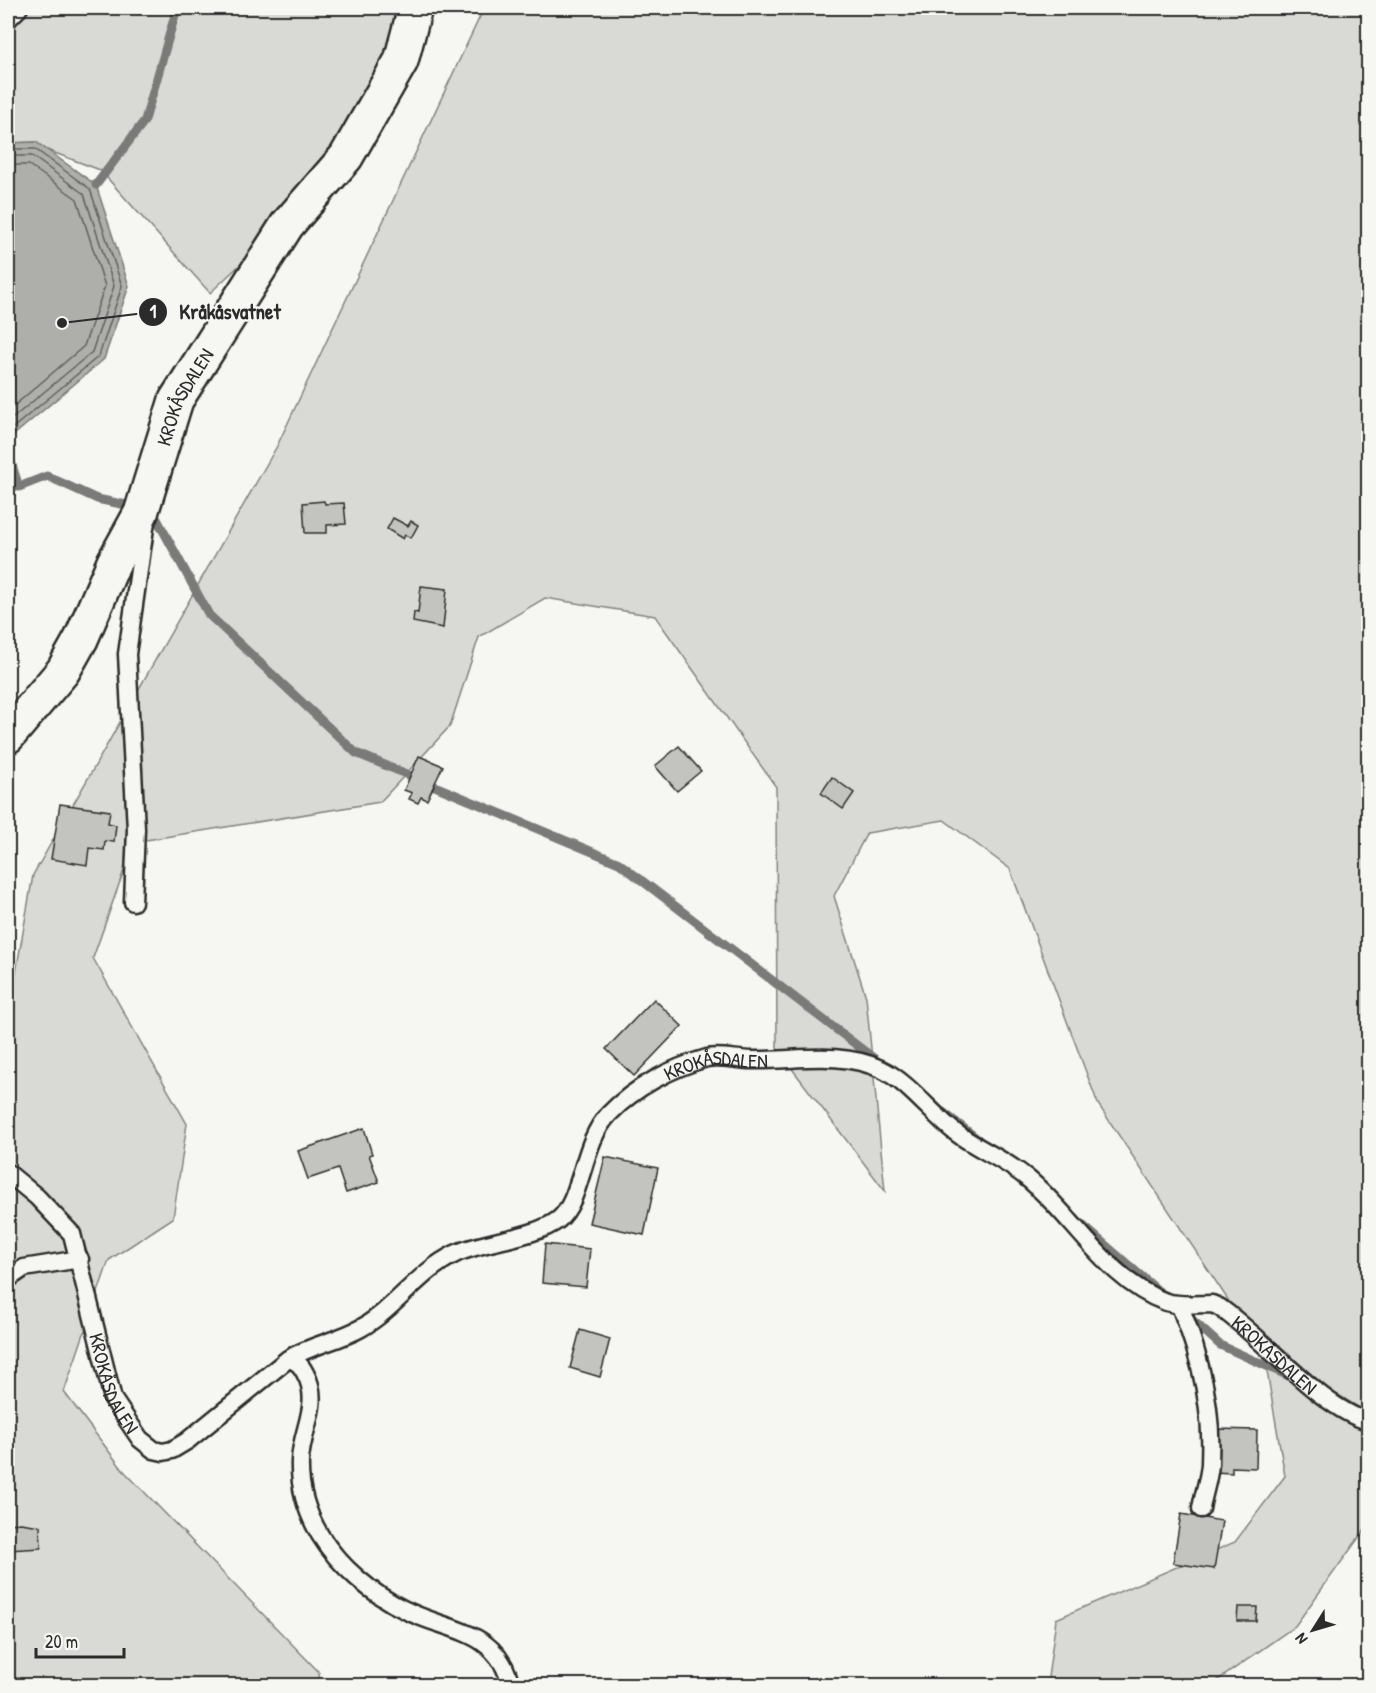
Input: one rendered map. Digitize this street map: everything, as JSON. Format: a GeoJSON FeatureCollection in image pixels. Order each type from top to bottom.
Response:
{"type":"FeatureCollection","features":[{"type":"Feature","properties":{"kind":"street","name":"KROKÅSDALEN"},"geometry":{"type":"LineString","coordinates":[[8,736],[63,671],[81,639],[114,562],[141,513],[176,400],[287,225],[351,148],[401,61],[415,8]]}},
{"type":"Feature","properties":{"kind":"lane"},"geometry":{"type":"LineString","coordinates":[[8,19],[19,8]]}},
{"type":"Feature","properties":{"kind":"lane"},"geometry":{"type":"LineString","coordinates":[[133,902],[136,829],[127,654],[147,523],[141,513]]}},
{"type":"Feature","properties":{"kind":"lane","name":"KROKÅSDALEN"},"geometry":{"type":"LineString","coordinates":[[8,1173],[37,1197],[72,1234],[113,1399],[140,1438],[154,1450],[163,1452],[172,1450],[187,1441],[288,1359],[306,1349],[360,1329],[387,1310],[415,1281],[455,1254],[557,1221],[572,1199],[590,1141],[598,1126],[612,1111],[661,1075],[710,1057],[753,1060],[829,1058],[882,1069],[957,1134],[1014,1167],[1036,1185],[1107,1261],[1135,1284],[1175,1304],[1212,1304],[1219,1307],[1326,1398],[1352,1417],[1368,1421]]}},
{"type":"Feature","properties":{"kind":"lane"},"geometry":{"type":"LineString","coordinates":[[8,1279],[24,1268],[80,1259]]}},
{"type":"Feature","properties":{"kind":"lane"},"geometry":{"type":"LineString","coordinates":[[1175,1304],[1180,1306],[1194,1339],[1209,1425],[1210,1465],[1201,1509]]}},
{"type":"Feature","properties":{"kind":"lane"},"geometry":{"type":"LineString","coordinates":[[288,1359],[302,1366],[312,1384],[308,1426],[299,1459],[300,1478],[312,1521],[323,1539],[370,1589],[406,1611],[470,1634],[487,1644],[499,1656],[507,1670],[511,1686]]}},
{"type":"Feature","properties":{"kind":"shaded area"},"geometry":{"type":"Polygon","coordinates":[[[8,8],[410,8],[347,164],[210,293],[100,170],[47,150],[36,142],[8,143],[8,8]]]}},
{"type":"Feature","properties":{"kind":"shaded area"},"geometry":{"type":"Polygon","coordinates":[[[484,8],[1368,8],[1368,1525],[1295,1626],[1211,1685],[1047,1685],[1056,1619],[1235,1542],[1285,1476],[1264,1354],[1098,1104],[1010,869],[944,820],[867,833],[834,896],[866,997],[885,1191],[777,1049],[776,787],[655,616],[545,598],[479,637],[450,726],[380,802],[134,842],[93,958],[187,1124],[173,1218],[109,1260],[64,1392],[123,1470],[319,1672],[320,1685],[8,1686],[8,1018],[33,875],[277,446],[484,8]]]}},
{"type":"Feature","properties":{"kind":"water"},"geometry":{"type":"Polygon","coordinates":[[[36,142],[96,185],[129,286],[104,359],[8,440],[8,143],[36,142]]]}},
{"type":"Feature","properties":{"kind":"building"},"geometry":{"type":"Polygon","coordinates":[[[324,501],[325,504],[344,503],[346,524],[327,525],[327,533],[305,533],[303,503],[324,501]]]}},
{"type":"Feature","properties":{"kind":"building"},"geometry":{"type":"Polygon","coordinates":[[[393,518],[408,526],[411,521],[418,525],[411,538],[405,535],[403,539],[387,529],[393,518]]]}},
{"type":"Feature","properties":{"kind":"building"},"geometry":{"type":"Polygon","coordinates":[[[421,586],[447,589],[443,628],[413,622],[414,612],[418,613],[421,586]]]}},
{"type":"Feature","properties":{"kind":"building"},"geometry":{"type":"Polygon","coordinates":[[[679,746],[701,771],[677,791],[655,766],[679,746]]]}},
{"type":"Feature","properties":{"kind":"building"},"geometry":{"type":"Polygon","coordinates":[[[419,756],[443,766],[427,800],[421,797],[418,803],[409,799],[412,793],[404,790],[419,756]]]}},
{"type":"Feature","properties":{"kind":"building"},"geometry":{"type":"Polygon","coordinates":[[[832,777],[854,793],[843,809],[821,793],[832,777]]]}},
{"type":"Feature","properties":{"kind":"building"},"geometry":{"type":"Polygon","coordinates":[[[60,804],[110,811],[108,823],[116,825],[114,842],[105,841],[104,850],[89,848],[87,865],[51,859],[60,804]]]}},
{"type":"Feature","properties":{"kind":"building"},"geometry":{"type":"Polygon","coordinates":[[[654,999],[682,1026],[634,1076],[606,1049],[654,999]]]}},
{"type":"Feature","properties":{"kind":"building"},"geometry":{"type":"Polygon","coordinates":[[[364,1128],[372,1154],[369,1155],[379,1182],[346,1193],[338,1169],[308,1179],[298,1151],[364,1128]]]}},
{"type":"Feature","properties":{"kind":"building"},"geometry":{"type":"Polygon","coordinates":[[[605,1157],[658,1168],[644,1235],[589,1223],[605,1157]]]}},
{"type":"Feature","properties":{"kind":"building"},"geometry":{"type":"Polygon","coordinates":[[[545,1244],[590,1249],[586,1287],[542,1283],[545,1244]]]}},
{"type":"Feature","properties":{"kind":"building"},"geometry":{"type":"Polygon","coordinates":[[[580,1330],[610,1339],[600,1377],[570,1368],[580,1330]]]}},
{"type":"Feature","properties":{"kind":"building"},"geometry":{"type":"Polygon","coordinates":[[[1215,1429],[1257,1430],[1256,1468],[1232,1467],[1232,1473],[1213,1472],[1215,1429]]]}},
{"type":"Feature","properties":{"kind":"building"},"geometry":{"type":"Polygon","coordinates":[[[1181,1514],[1222,1521],[1214,1569],[1173,1563],[1181,1514]]]}},
{"type":"Feature","properties":{"kind":"building"},"geometry":{"type":"Polygon","coordinates":[[[21,1523],[40,1526],[41,1548],[8,1550],[8,1524],[21,1523]]]}},
{"type":"Feature","properties":{"kind":"building"},"geometry":{"type":"Polygon","coordinates":[[[1238,1607],[1257,1607],[1256,1621],[1237,1621],[1238,1607]]]}},
{"type":"Feature","properties":{"kind":"waterway"},"geometry":{"type":"LineString","coordinates":[[96,185],[145,120],[177,8]]}},
{"type":"Feature","properties":{"kind":"waterway"},"geometry":{"type":"LineString","coordinates":[[8,453],[19,487],[47,476],[97,499],[136,507]]}},
{"type":"Feature","properties":{"kind":"waterway"},"geometry":{"type":"LineString","coordinates":[[149,509],[152,510],[209,615],[356,753],[619,863],[880,1063]]}},
{"type":"Feature","properties":{"kind":"waterway"},"geometry":{"type":"LineString","coordinates":[[943,1112],[979,1140]]}},
{"type":"Feature","properties":{"kind":"waterway"},"geometry":{"type":"LineString","coordinates":[[1080,1223],[1163,1295]]}},
{"type":"Feature","properties":{"kind":"waterway"},"geometry":{"type":"LineString","coordinates":[[1187,1315],[1220,1345],[1293,1378]]}},
{"type":"Feature","properties":{"kind":"waterway"},"geometry":{"type":"LineString","coordinates":[[1338,1399],[1364,1415]]}},
{"type":"Feature","properties":{"kind":"place","name":"Kråkåsvatnet"},"geometry":{"type":"Point","coordinates":[62,323]}}]}
